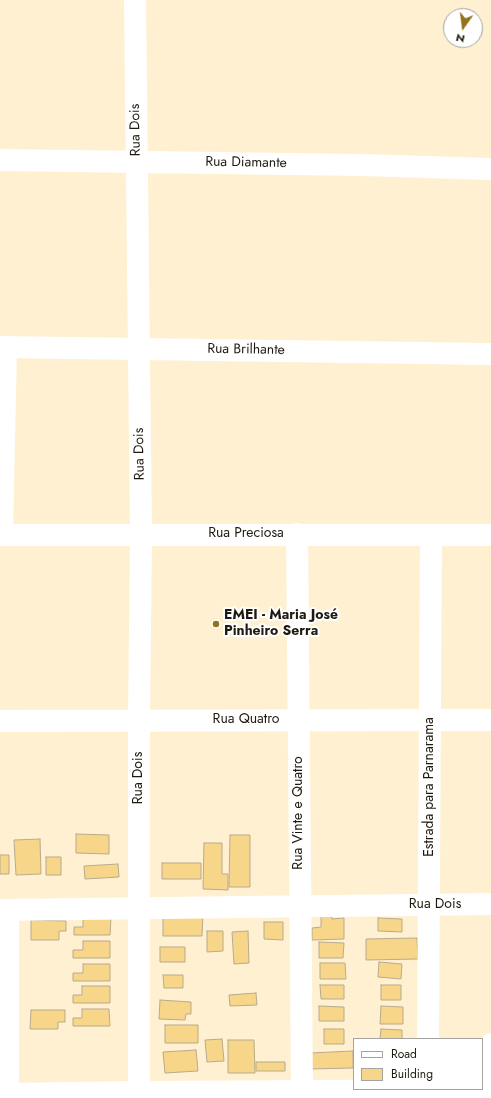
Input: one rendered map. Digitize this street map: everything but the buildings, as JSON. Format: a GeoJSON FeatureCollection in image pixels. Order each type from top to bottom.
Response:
{"type":"FeatureCollection","features":[{"type":"Feature","properties":{"kind":"street","name":"Rua Dois"},"geometry":{"type":"LineString","coordinates":[[135,0],[141,534],[139,720],[139,1095]]}},
{"type":"Feature","properties":{"kind":"street","name":"Rua Diamante"},"geometry":{"type":"LineString","coordinates":[[0,160],[361,164],[491,169]]}},
{"type":"Feature","properties":{"kind":"street","name":"Rua Brilhante"},"geometry":{"type":"LineString","coordinates":[[3,347],[491,354]]}},
{"type":"Feature","properties":{"kind":"street"},"geometry":{"type":"LineString","coordinates":[[1,535],[3,347]]}},
{"type":"Feature","properties":{"kind":"street","name":"Rua Vinte e Quatro"},"geometry":{"type":"LineString","coordinates":[[297,534],[302,1092]]}},
{"type":"Feature","properties":{"kind":"street","name":"Rua Preciosa"},"geometry":{"type":"LineString","coordinates":[[1,535],[491,534]]}},
{"type":"Feature","properties":{"kind":"street","name":"Estrada para Parnarama"},"geometry":{"type":"LineString","coordinates":[[428,1038],[431,535]]}},
{"type":"Feature","properties":{"kind":"street","name":"Rua Quatro"},"geometry":{"type":"LineString","coordinates":[[0,721],[491,720]]}},
{"type":"Feature","properties":{"kind":"street","name":"Rua Dois"},"geometry":{"type":"LineString","coordinates":[[4,910],[491,904]]}},
{"type":"Feature","properties":{"kind":"street"},"geometry":{"type":"LineString","coordinates":[[4,910],[5,1095],[139,1095],[427,1090],[487,1094],[491,1044]]}},
{"type":"Feature","properties":{"kind":"place","name":"EMEI - Maria José Pinheiro Serra"},"geometry":{"type":"Point","coordinates":[216,624]}}]}
